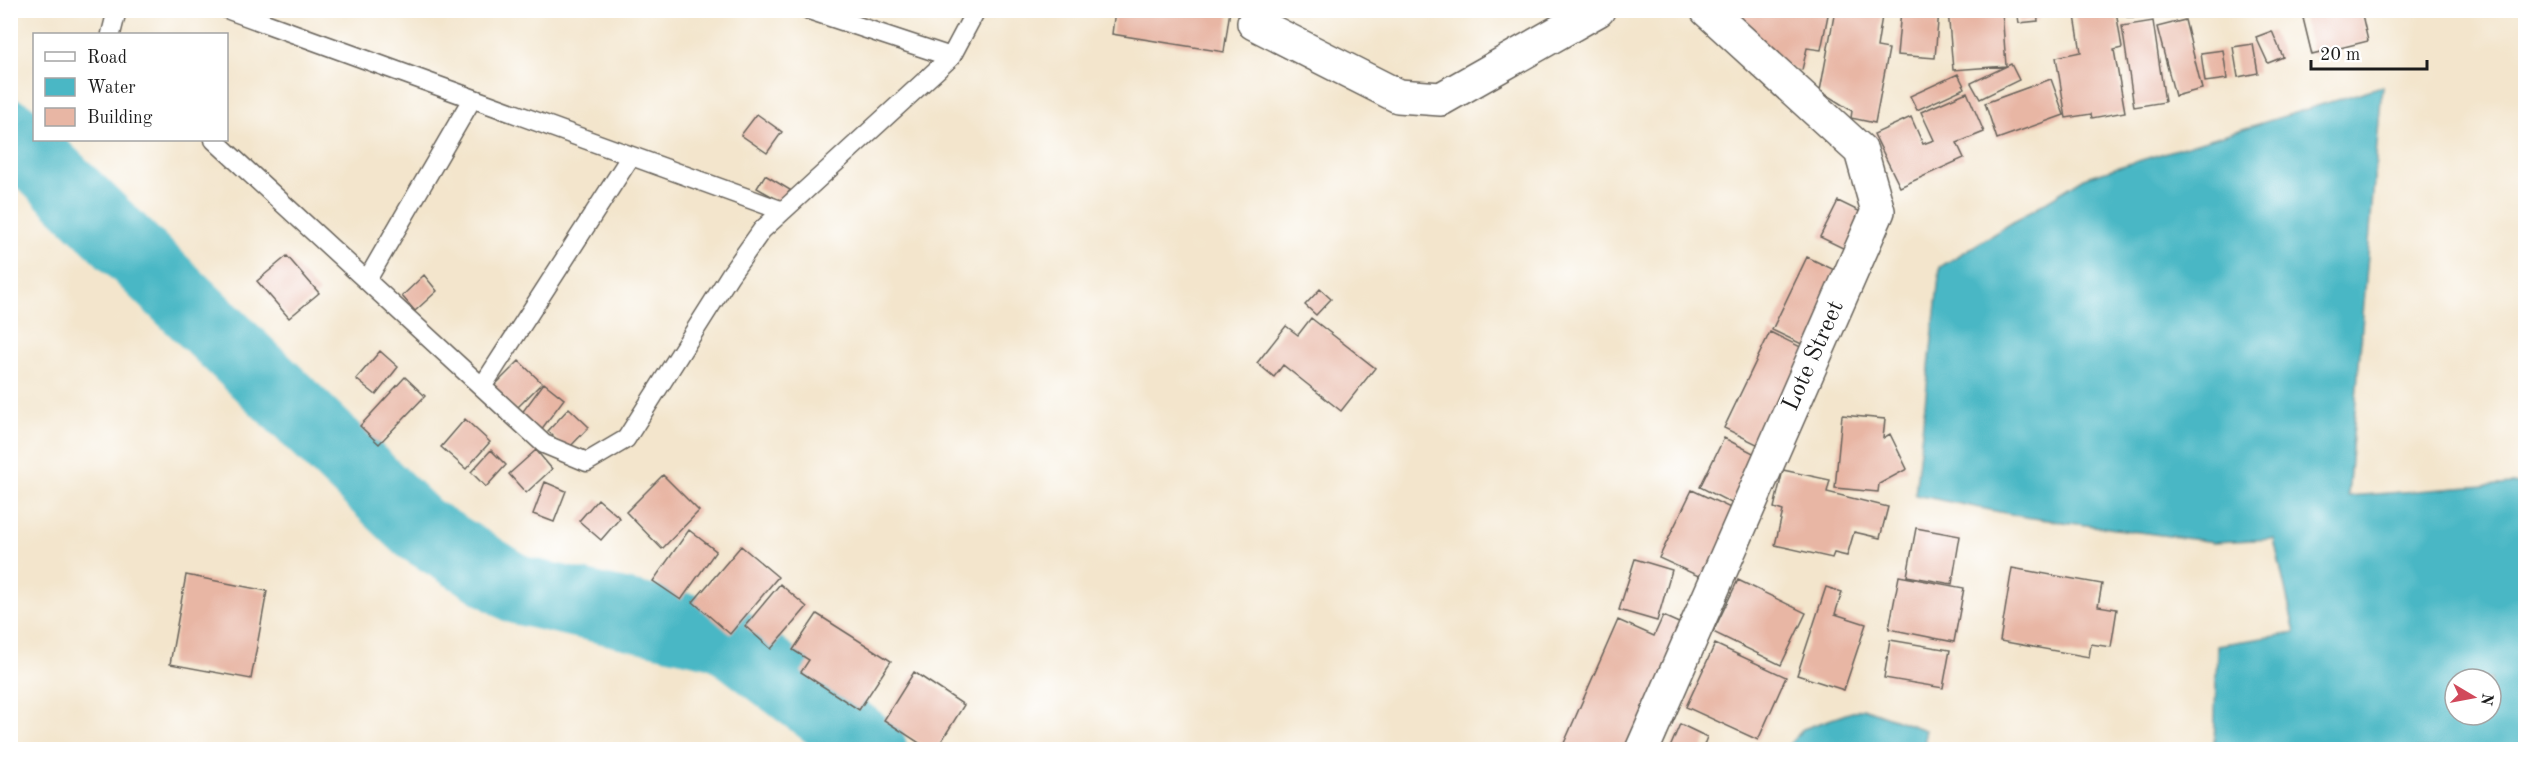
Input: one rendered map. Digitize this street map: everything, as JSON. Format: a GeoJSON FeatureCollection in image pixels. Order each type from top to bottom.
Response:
{"type":"FeatureCollection","features":[{"type":"Feature","properties":{"kind":"street"},"geometry":{"type":"LineString","coordinates":[[1254,23],[1398,96],[1441,99],[1598,10]]}},
{"type":"Feature","properties":{"kind":"street","name":"Lote Street"},"geometry":{"type":"LineString","coordinates":[[1642,750],[1878,211],[1862,151],[1707,10]]}},
{"type":"Feature","properties":{"kind":"lane"},"geometry":{"type":"LineString","coordinates":[[111,33],[117,10]]}},
{"type":"Feature","properties":{"kind":"lane"},"geometry":{"type":"LineString","coordinates":[[229,10],[783,211]]}},
{"type":"Feature","properties":{"kind":"lane"},"geometry":{"type":"LineString","coordinates":[[809,10],[951,57]]}},
{"type":"Feature","properties":{"kind":"lane"},"geometry":{"type":"LineString","coordinates":[[215,141],[544,444],[587,462],[626,439],[730,275],[762,230],[951,57],[976,10]]}},
{"type":"Feature","properties":{"kind":"lane"},"geometry":{"type":"LineString","coordinates":[[367,280],[472,99]]}},
{"type":"Feature","properties":{"kind":"lane"},"geometry":{"type":"LineString","coordinates":[[482,387],[631,156]]}},
{"type":"Feature","properties":{"kind":"water"},"geometry":{"type":"Polygon","coordinates":[[[2382,86],[2348,496],[2525,483],[2525,749],[2214,749],[2217,645],[2295,633],[2274,539],[2214,542],[2025,517],[1915,495],[1940,267],[2086,177],[2382,86]]]}},
{"type":"Feature","properties":{"kind":"water"},"geometry":{"type":"Polygon","coordinates":[[[1863,708],[1925,730],[1925,749],[1785,749],[1803,729],[1863,708]]]}},
{"type":"Feature","properties":{"kind":"building"},"geometry":{"type":"Polygon","coordinates":[[[1115,10],[1230,10],[1224,52],[1112,34],[1115,10]]]}},
{"type":"Feature","properties":{"kind":"building"},"geometry":{"type":"Polygon","coordinates":[[[1734,10],[1829,10],[1821,50],[1807,48],[1802,70],[1771,64],[1730,15],[1734,10]]]}},
{"type":"Feature","properties":{"kind":"building"},"geometry":{"type":"Polygon","coordinates":[[[1835,10],[1883,10],[1877,47],[1889,49],[1875,123],[1851,118],[1852,111],[1820,91],[1835,10]]]}},
{"type":"Feature","properties":{"kind":"building"},"geometry":{"type":"Polygon","coordinates":[[[1901,10],[1939,10],[1935,58],[1897,55],[1901,10]]]}},
{"type":"Feature","properties":{"kind":"building"},"geometry":{"type":"Polygon","coordinates":[[[1948,10],[2002,10],[2006,66],[1953,70],[1948,10]]]}},
{"type":"Feature","properties":{"kind":"building"},"geometry":{"type":"Polygon","coordinates":[[[2017,10],[2037,10],[2038,21],[2019,23],[2017,10]]]}},
{"type":"Feature","properties":{"kind":"building"},"geometry":{"type":"Polygon","coordinates":[[[2074,10],[2116,11],[2122,48],[2114,50],[2125,112],[2092,118],[2091,114],[2066,118],[2056,57],[2081,52],[2074,10]]]}},
{"type":"Feature","properties":{"kind":"building"},"geometry":{"type":"Polygon","coordinates":[[[2127,10],[2160,10],[2160,17],[2127,17],[2127,10]]]}},
{"type":"Feature","properties":{"kind":"building"},"geometry":{"type":"Polygon","coordinates":[[[2333,10],[2361,10],[2368,41],[2312,55],[2303,18],[2333,10]]]}},
{"type":"Feature","properties":{"kind":"building"},"geometry":{"type":"Polygon","coordinates":[[[2185,20],[2202,89],[2175,96],[2157,27],[2185,20]]]}},
{"type":"Feature","properties":{"kind":"building"},"geometry":{"type":"Polygon","coordinates":[[[2153,21],[2165,102],[2134,107],[2122,26],[2153,21]]]}},
{"type":"Feature","properties":{"kind":"building"},"geometry":{"type":"Polygon","coordinates":[[[2272,31],[2283,57],[2268,63],[2256,37],[2272,31]]]}},
{"type":"Feature","properties":{"kind":"building"},"geometry":{"type":"Polygon","coordinates":[[[2253,44],[2258,73],[2238,77],[2233,47],[2253,44]]]}},
{"type":"Feature","properties":{"kind":"building"},"geometry":{"type":"Polygon","coordinates":[[[2223,50],[2227,79],[2205,82],[2201,53],[2223,50]]]}},
{"type":"Feature","properties":{"kind":"building"},"geometry":{"type":"Polygon","coordinates":[[[2011,64],[2019,80],[1980,99],[1971,83],[2011,64]]]}},
{"type":"Feature","properties":{"kind":"building"},"geometry":{"type":"Polygon","coordinates":[[[1958,74],[1965,88],[1917,110],[1910,96],[1958,74]]]}},
{"type":"Feature","properties":{"kind":"building"},"geometry":{"type":"Polygon","coordinates":[[[2051,79],[2064,115],[1997,139],[1985,103],[2051,79]]]}},
{"type":"Feature","properties":{"kind":"building"},"geometry":{"type":"Polygon","coordinates":[[[1967,92],[1984,132],[1957,143],[1964,158],[1900,187],[1874,134],[1911,117],[1923,144],[1934,140],[1921,112],[1967,92]]]}},
{"type":"Feature","properties":{"kind":"building"},"geometry":{"type":"Polygon","coordinates":[[[757,114],[782,132],[767,153],[741,135],[757,114]]]}},
{"type":"Feature","properties":{"kind":"building"},"geometry":{"type":"Polygon","coordinates":[[[765,175],[790,190],[782,202],[757,188],[765,175]]]}},
{"type":"Feature","properties":{"kind":"building"},"geometry":{"type":"Polygon","coordinates":[[[1838,201],[1871,217],[1853,253],[1820,237],[1838,201]]]}},
{"type":"Feature","properties":{"kind":"building"},"geometry":{"type":"Polygon","coordinates":[[[287,256],[319,293],[289,318],[257,281],[287,256]]]}},
{"type":"Feature","properties":{"kind":"building"},"geometry":{"type":"Polygon","coordinates":[[[1807,257],[1845,275],[1810,348],[1772,330],[1807,257]]]}},
{"type":"Feature","properties":{"kind":"building"},"geometry":{"type":"Polygon","coordinates":[[[424,275],[437,291],[415,311],[402,296],[424,275]]]}},
{"type":"Feature","properties":{"kind":"building"},"geometry":{"type":"Polygon","coordinates":[[[1320,289],[1331,299],[1316,315],[1305,305],[1320,289]]]}},
{"type":"Feature","properties":{"kind":"building"},"geometry":{"type":"Polygon","coordinates":[[[1311,318],[1375,368],[1341,411],[1283,365],[1274,377],[1257,363],[1286,326],[1298,335],[1311,318]]]}},
{"type":"Feature","properties":{"kind":"building"},"geometry":{"type":"Polygon","coordinates":[[[1770,332],[1815,354],[1769,450],[1724,428],[1770,332]]]}},
{"type":"Feature","properties":{"kind":"building"},"geometry":{"type":"Polygon","coordinates":[[[380,351],[398,367],[376,395],[356,379],[380,351]]]}},
{"type":"Feature","properties":{"kind":"building"},"geometry":{"type":"Polygon","coordinates":[[[519,361],[542,383],[515,410],[493,387],[519,361]]]}},
{"type":"Feature","properties":{"kind":"building"},"geometry":{"type":"Polygon","coordinates":[[[405,377],[425,396],[379,444],[360,426],[405,377]]]}},
{"type":"Feature","properties":{"kind":"building"},"geometry":{"type":"Polygon","coordinates":[[[544,383],[564,399],[538,434],[518,418],[544,383]]]}},
{"type":"Feature","properties":{"kind":"building"},"geometry":{"type":"Polygon","coordinates":[[[569,408],[589,427],[567,450],[548,431],[569,408]]]}},
{"type":"Feature","properties":{"kind":"building"},"geometry":{"type":"Polygon","coordinates":[[[1842,415],[1885,419],[1883,438],[1890,434],[1907,469],[1879,484],[1878,492],[1835,488],[1842,415]]]}},
{"type":"Feature","properties":{"kind":"building"},"geometry":{"type":"Polygon","coordinates":[[[465,419],[490,442],[466,469],[441,447],[465,419]]]}},
{"type":"Feature","properties":{"kind":"building"},"geometry":{"type":"Polygon","coordinates":[[[1724,438],[1765,459],[1741,508],[1700,487],[1724,438]]]}},
{"type":"Feature","properties":{"kind":"building"},"geometry":{"type":"Polygon","coordinates":[[[491,450],[506,465],[486,487],[471,472],[491,450]]]}},
{"type":"Feature","properties":{"kind":"building"},"geometry":{"type":"Polygon","coordinates":[[[536,450],[552,469],[526,493],[509,474],[536,450]]]}},
{"type":"Feature","properties":{"kind":"building"},"geometry":{"type":"Polygon","coordinates":[[[1783,470],[1830,480],[1827,492],[1888,507],[1880,538],[1854,532],[1847,556],[1834,553],[1832,558],[1775,545],[1783,511],[1774,508],[1783,470]]]}},
{"type":"Feature","properties":{"kind":"building"},"geometry":{"type":"Polygon","coordinates":[[[663,475],[699,511],[662,549],[626,512],[663,475]]]}},
{"type":"Feature","properties":{"kind":"building"},"geometry":{"type":"Polygon","coordinates":[[[545,482],[566,491],[554,522],[533,514],[545,482]]]}},
{"type":"Feature","properties":{"kind":"building"},"geometry":{"type":"Polygon","coordinates":[[[1692,490],[1737,511],[1705,579],[1659,558],[1692,490]]]}},
{"type":"Feature","properties":{"kind":"building"},"geometry":{"type":"Polygon","coordinates":[[[598,499],[620,518],[601,540],[579,521],[598,499]]]}},
{"type":"Feature","properties":{"kind":"building"},"geometry":{"type":"Polygon","coordinates":[[[1916,528],[1960,536],[1952,584],[1907,576],[1916,528]]]}},
{"type":"Feature","properties":{"kind":"building"},"geometry":{"type":"Polygon","coordinates":[[[689,530],[716,551],[681,600],[653,581],[689,530]]]}},
{"type":"Feature","properties":{"kind":"building"},"geometry":{"type":"Polygon","coordinates":[[[741,546],[778,577],[730,634],[693,602],[741,546]]]}},
{"type":"Feature","properties":{"kind":"building"},"geometry":{"type":"Polygon","coordinates":[[[1635,559],[1672,570],[1657,621],[1619,610],[1635,559]]]}},
{"type":"Feature","properties":{"kind":"building"},"geometry":{"type":"Polygon","coordinates":[[[2012,568],[2102,584],[2098,606],[2117,609],[2111,647],[2091,644],[2089,657],[2000,641],[2012,568]]]}},
{"type":"Feature","properties":{"kind":"building"},"geometry":{"type":"Polygon","coordinates":[[[186,575],[267,591],[251,679],[170,664],[186,575]]]}},
{"type":"Feature","properties":{"kind":"building"},"geometry":{"type":"Polygon","coordinates":[[[1899,576],[1964,588],[1954,642],[1889,629],[1899,576]]]}},
{"type":"Feature","properties":{"kind":"building"},"geometry":{"type":"Polygon","coordinates":[[[1738,580],[1806,613],[1781,665],[1713,632],[1738,580]]]}},
{"type":"Feature","properties":{"kind":"building"},"geometry":{"type":"Polygon","coordinates":[[[780,584],[807,607],[771,649],[745,626],[780,584]]]}},
{"type":"Feature","properties":{"kind":"building"},"geometry":{"type":"Polygon","coordinates":[[[1826,587],[1842,592],[1835,614],[1866,624],[1844,690],[1797,675],[1826,587]]]}},
{"type":"Feature","properties":{"kind":"building"},"geometry":{"type":"Polygon","coordinates":[[[817,614],[891,661],[859,710],[801,672],[809,660],[793,650],[817,614]]]}},
{"type":"Feature","properties":{"kind":"building"},"geometry":{"type":"Polygon","coordinates":[[[1663,616],[1681,624],[1636,750],[1561,750],[1618,620],[1654,636],[1663,616]]]}},
{"type":"Feature","properties":{"kind":"building"},"geometry":{"type":"Polygon","coordinates":[[[1890,640],[1950,650],[1943,688],[1884,678],[1890,640]]]}},
{"type":"Feature","properties":{"kind":"building"},"geometry":{"type":"Polygon","coordinates":[[[1715,644],[1786,677],[1758,740],[1686,707],[1715,644]]]}},
{"type":"Feature","properties":{"kind":"building"},"geometry":{"type":"Polygon","coordinates":[[[914,672],[964,705],[936,750],[930,750],[884,720],[914,672]]]}},
{"type":"Feature","properties":{"kind":"building"},"geometry":{"type":"Polygon","coordinates":[[[1680,724],[1707,737],[1702,750],[1669,750],[1680,724]]]}},
{"type":"Feature","properties":{"kind":"waterway"},"geometry":{"type":"LineString","coordinates":[[10,133],[418,528],[518,590],[723,636],[873,750]]}}]}
